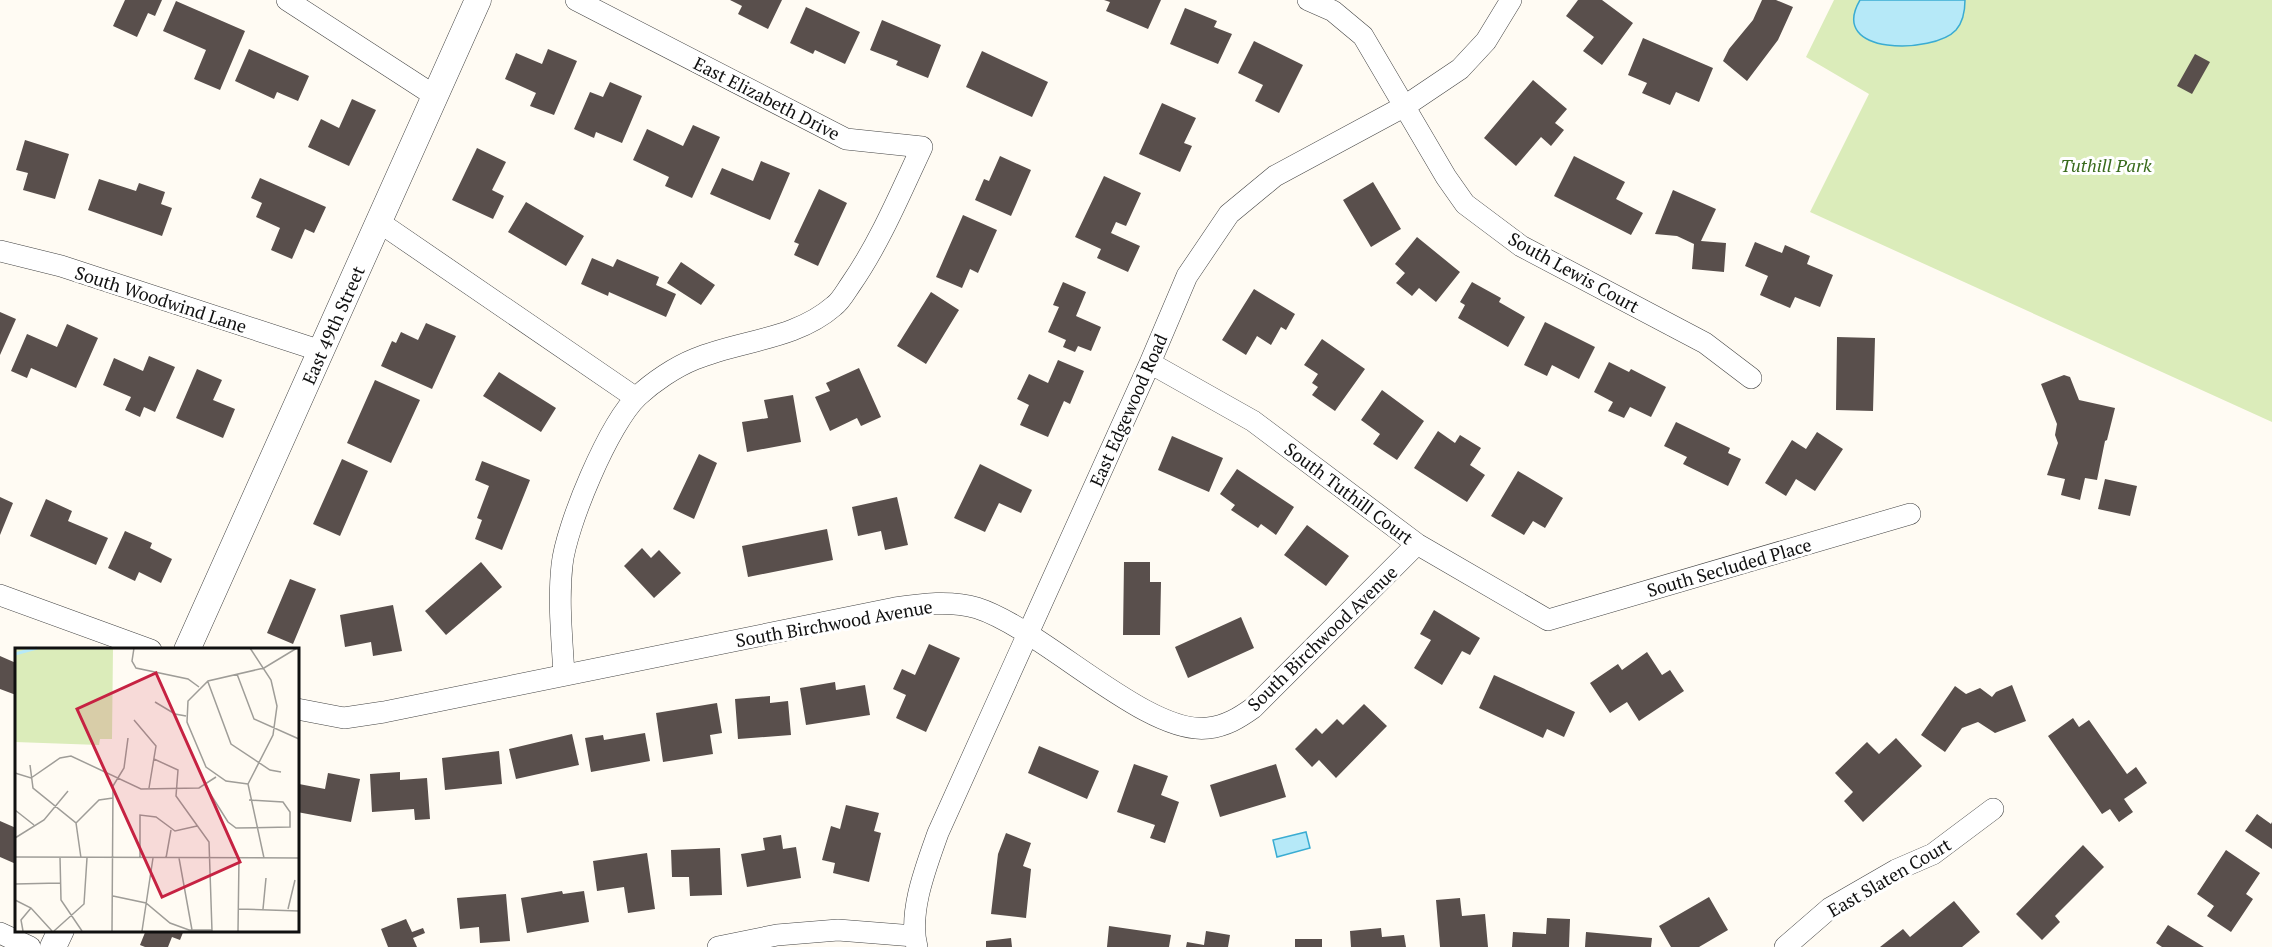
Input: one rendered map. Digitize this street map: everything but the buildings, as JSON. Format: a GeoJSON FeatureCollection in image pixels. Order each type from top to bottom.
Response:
{"type":"FeatureCollection","features":[{"type":"Feature","properties":{"kind":"street"},"geometry":{"type":"LineString","coordinates":[[287,0],[435,96]]}},
{"type":"Feature","properties":{"kind":"street","name":"East 49th Street"},"geometry":{"type":"LineString","coordinates":[[188,648],[478,0]]}},
{"type":"Feature","properties":{"kind":"street","name":"East Elizabeth Drive"},"geometry":{"type":"LineString","coordinates":[[564,675],[560,602],[562,563],[592,475],[612,432],[636,398],[662,378],[695,359],[778,336],[810,322],[836,306],[868,259],[922,147],[846,139],[576,0]]}},
{"type":"Feature","properties":{"kind":"street","name":"South Lewis Court"},"geometry":{"type":"LineString","coordinates":[[1308,0],[1333,11],[1363,36],[1465,204],[1521,246],[1705,343],[1751,378]]}},
{"type":"Feature","properties":{"kind":"street","name":"East Edgewood Road"},"geometry":{"type":"LineString","coordinates":[[916,941],[920,895],[938,834],[1187,276],[1228,214],[1275,176],[1404,106],[1460,69],[1486,41],[1511,0]]}},
{"type":"Feature","properties":{"kind":"street"},"geometry":{"type":"LineString","coordinates":[[380,222],[636,398]]}},
{"type":"Feature","properties":{"kind":"street","name":"South Woodwind Lane"},"geometry":{"type":"LineString","coordinates":[[0,251],[61,266],[321,351]]}},
{"type":"Feature","properties":{"kind":"street","name":"South Tuthill Court"},"geometry":{"type":"LineString","coordinates":[[1150,363],[1253,421],[1418,544],[1548,620]]}},
{"type":"Feature","properties":{"kind":"street","name":"South Secluded Place"},"geometry":{"type":"LineString","coordinates":[[1548,620],[1910,514]]}},
{"type":"Feature","properties":{"kind":"street","name":"South Birchwood Avenue"},"geometry":{"type":"LineString","coordinates":[[298,709],[344,717],[926,603],[954,603],[976,608],[1027,633],[1138,707],[1171,723],[1206,729],[1231,723],[1253,708],[1418,544]]}},
{"type":"Feature","properties":{"kind":"street"},"geometry":{"type":"LineString","coordinates":[[0,595],[146,648]]}},
{"type":"Feature","properties":{"kind":"street","name":"East Slaten Court"},"geometry":{"type":"LineString","coordinates":[[1785,947],[1830,908],[1896,870],[1933,854],[1993,809]]}},
{"type":"Feature","properties":{"kind":"street"},"geometry":{"type":"LineString","coordinates":[[718,947],[777,934],[838,930],[916,941]]}},
{"type":"Feature","properties":{"kind":"street"},"geometry":{"type":"LineString","coordinates":[[53,947],[60,932]]}},
{"type":"Feature","properties":{"kind":"street"},"geometry":{"type":"LineString","coordinates":[[0,933],[30,947]]}},
{"type":"Feature","properties":{"kind":"green space","name":"Tuthill Park"},"geometry":{"type":"Polygon","coordinates":[[[1834,0],[2272,0],[2272,422],[1810,212],[1869,94],[1806,57],[1834,0]]]}},
{"type":"Feature","properties":{"kind":"water"},"geometry":{"type":"Polygon","coordinates":[[[1860,0],[1965,0],[1965,8],[1956,30],[1944,38],[1907,46],[1887,45],[1870,40],[1858,32],[1854,18],[1860,0]]]}},
{"type":"Feature","properties":{"kind":"water"},"geometry":{"type":"Polygon","coordinates":[[[1306,832],[1310,848],[1277,857],[1273,840],[1306,832]]]}}]}
